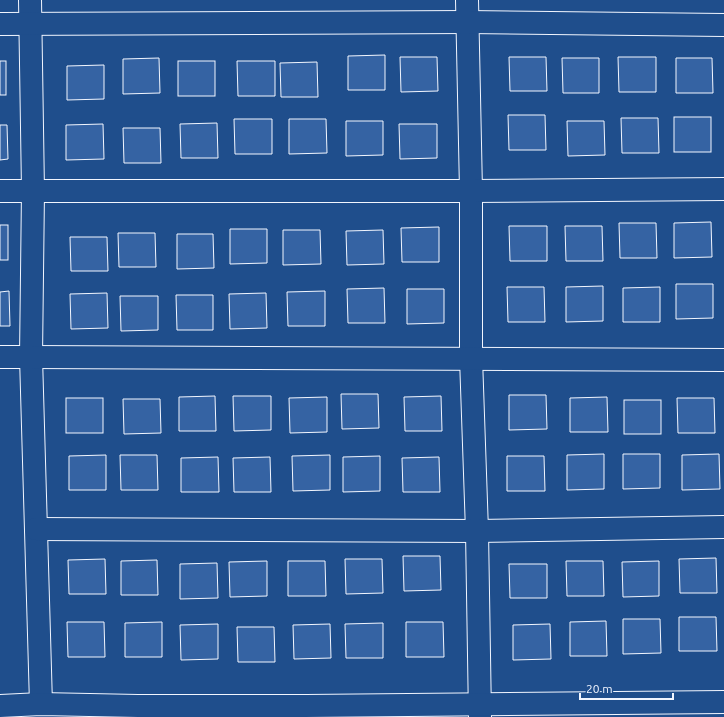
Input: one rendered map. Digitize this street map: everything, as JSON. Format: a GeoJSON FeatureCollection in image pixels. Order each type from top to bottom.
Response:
{"type":"FeatureCollection","features":[{"type":"Feature","properties":{"kind":"street"},"geometry":{"type":"LineString","coordinates":[[30,0],[33,190],[31,357],[40,704]]}},
{"type":"Feature","properties":{"kind":"street"},"geometry":{"type":"LineString","coordinates":[[467,0],[471,191],[471,358],[477,532],[480,711]]}},
{"type":"Feature","properties":{"kind":"street"},"geometry":{"type":"LineString","coordinates":[[0,24],[467,22],[724,25]]}},
{"type":"Feature","properties":{"kind":"street"},"geometry":{"type":"LineString","coordinates":[[0,191],[471,191],[724,189]]}},
{"type":"Feature","properties":{"kind":"street"},"geometry":{"type":"LineString","coordinates":[[0,357],[724,360]]}},
{"type":"Feature","properties":{"kind":"street"},"geometry":{"type":"LineString","coordinates":[[36,530],[477,532],[724,527]]}},
{"type":"Feature","properties":{"kind":"street"},"geometry":{"type":"LineString","coordinates":[[0,706],[40,704],[138,712],[480,711],[639,710],[724,702]]}},
{"type":"Feature","properties":{"kind":"building"},"geometry":{"type":"Polygon","coordinates":[[[385,55],[385,90],[348,90],[348,56],[385,55]]]}},
{"type":"Feature","properties":{"kind":"building"},"geometry":{"type":"Polygon","coordinates":[[[400,57],[437,57],[438,91],[401,92],[400,57]]]}},
{"type":"Feature","properties":{"kind":"building"},"geometry":{"type":"Polygon","coordinates":[[[509,57],[546,57],[547,91],[510,91],[509,57]]]}},
{"type":"Feature","properties":{"kind":"building"},"geometry":{"type":"Polygon","coordinates":[[[618,57],[656,57],[656,92],[619,92],[618,57]]]}},
{"type":"Feature","properties":{"kind":"building"},"geometry":{"type":"Polygon","coordinates":[[[159,58],[160,93],[123,94],[123,59],[159,58]]]}},
{"type":"Feature","properties":{"kind":"building"},"geometry":{"type":"Polygon","coordinates":[[[562,58],[599,58],[599,93],[563,93],[562,58]]]}},
{"type":"Feature","properties":{"kind":"building"},"geometry":{"type":"Polygon","coordinates":[[[676,58],[712,58],[713,93],[676,93],[676,58]]]}},
{"type":"Feature","properties":{"kind":"building"},"geometry":{"type":"Polygon","coordinates":[[[0,61],[6,61],[6,95],[0,95],[0,61]]]}},
{"type":"Feature","properties":{"kind":"building"},"geometry":{"type":"Polygon","coordinates":[[[178,61],[215,61],[215,96],[178,96],[178,61]]]}},
{"type":"Feature","properties":{"kind":"building"},"geometry":{"type":"Polygon","coordinates":[[[237,61],[275,61],[275,96],[238,96],[237,61]]]}},
{"type":"Feature","properties":{"kind":"building"},"geometry":{"type":"Polygon","coordinates":[[[317,62],[318,97],[281,97],[280,63],[317,62]]]}},
{"type":"Feature","properties":{"kind":"building"},"geometry":{"type":"Polygon","coordinates":[[[104,65],[104,99],[67,100],[67,66],[104,65]]]}},
{"type":"Feature","properties":{"kind":"building"},"geometry":{"type":"Polygon","coordinates":[[[508,115],[545,115],[546,150],[509,150],[508,115]]]}},
{"type":"Feature","properties":{"kind":"building"},"geometry":{"type":"Polygon","coordinates":[[[674,117],[711,117],[711,152],[674,152],[674,117]]]}},
{"type":"Feature","properties":{"kind":"building"},"geometry":{"type":"Polygon","coordinates":[[[621,118],[658,118],[659,153],[622,153],[621,118]]]}},
{"type":"Feature","properties":{"kind":"building"},"geometry":{"type":"Polygon","coordinates":[[[234,119],[272,119],[272,154],[235,154],[234,119]]]}},
{"type":"Feature","properties":{"kind":"building"},"geometry":{"type":"Polygon","coordinates":[[[289,119],[326,119],[327,153],[289,154],[289,119]]]}},
{"type":"Feature","properties":{"kind":"building"},"geometry":{"type":"Polygon","coordinates":[[[346,121],[383,121],[383,155],[346,156],[346,121]]]}},
{"type":"Feature","properties":{"kind":"building"},"geometry":{"type":"Polygon","coordinates":[[[567,121],[604,121],[605,155],[568,156],[567,121]]]}},
{"type":"Feature","properties":{"kind":"building"},"geometry":{"type":"Polygon","coordinates":[[[217,123],[218,158],[181,158],[180,124],[217,123]]]}},
{"type":"Feature","properties":{"kind":"building"},"geometry":{"type":"Polygon","coordinates":[[[103,124],[104,159],[66,160],[66,125],[103,124]]]}},
{"type":"Feature","properties":{"kind":"building"},"geometry":{"type":"Polygon","coordinates":[[[399,124],[437,124],[437,158],[400,159],[399,124]]]}},
{"type":"Feature","properties":{"kind":"building"},"geometry":{"type":"Polygon","coordinates":[[[0,125],[7,125],[8,159],[0,160],[0,125]]]}},
{"type":"Feature","properties":{"kind":"building"},"geometry":{"type":"Polygon","coordinates":[[[123,128],[160,128],[161,163],[124,163],[123,128]]]}},
{"type":"Feature","properties":{"kind":"building"},"geometry":{"type":"Polygon","coordinates":[[[711,222],[712,257],[674,258],[674,223],[711,222]]]}},
{"type":"Feature","properties":{"kind":"building"},"geometry":{"type":"Polygon","coordinates":[[[619,223],[656,223],[657,258],[620,258],[619,223]]]}},
{"type":"Feature","properties":{"kind":"building"},"geometry":{"type":"Polygon","coordinates":[[[0,225],[8,225],[8,260],[0,260],[0,225]]]}},
{"type":"Feature","properties":{"kind":"building"},"geometry":{"type":"Polygon","coordinates":[[[509,226],[547,226],[547,261],[510,261],[509,226]]]}},
{"type":"Feature","properties":{"kind":"building"},"geometry":{"type":"Polygon","coordinates":[[[565,226],[602,226],[603,261],[566,261],[565,226]]]}},
{"type":"Feature","properties":{"kind":"building"},"geometry":{"type":"Polygon","coordinates":[[[439,227],[439,262],[402,262],[401,228],[439,227]]]}},
{"type":"Feature","properties":{"kind":"building"},"geometry":{"type":"Polygon","coordinates":[[[230,229],[267,229],[267,263],[230,264],[230,229]]]}},
{"type":"Feature","properties":{"kind":"building"},"geometry":{"type":"Polygon","coordinates":[[[283,230],[320,230],[321,264],[283,265],[283,230]]]}},
{"type":"Feature","properties":{"kind":"building"},"geometry":{"type":"Polygon","coordinates":[[[383,230],[384,264],[347,265],[346,231],[383,230]]]}},
{"type":"Feature","properties":{"kind":"building"},"geometry":{"type":"Polygon","coordinates":[[[118,233],[155,233],[156,267],[119,267],[118,233]]]}},
{"type":"Feature","properties":{"kind":"building"},"geometry":{"type":"Polygon","coordinates":[[[177,234],[213,234],[214,268],[177,269],[177,234]]]}},
{"type":"Feature","properties":{"kind":"building"},"geometry":{"type":"Polygon","coordinates":[[[70,237],[107,237],[108,271],[71,271],[70,237]]]}},
{"type":"Feature","properties":{"kind":"building"},"geometry":{"type":"Polygon","coordinates":[[[676,284],[713,284],[713,318],[676,319],[676,284]]]}},
{"type":"Feature","properties":{"kind":"building"},"geometry":{"type":"Polygon","coordinates":[[[603,286],[603,321],[566,322],[566,287],[603,286]]]}},
{"type":"Feature","properties":{"kind":"building"},"geometry":{"type":"Polygon","coordinates":[[[507,287],[544,287],[545,322],[508,322],[507,287]]]}},
{"type":"Feature","properties":{"kind":"building"},"geometry":{"type":"Polygon","coordinates":[[[660,287],[660,322],[623,322],[623,288],[660,287]]]}},
{"type":"Feature","properties":{"kind":"building"},"geometry":{"type":"Polygon","coordinates":[[[384,288],[385,323],[348,323],[347,289],[384,288]]]}},
{"type":"Feature","properties":{"kind":"building"},"geometry":{"type":"Polygon","coordinates":[[[407,289],[444,289],[444,323],[407,324],[407,289]]]}},
{"type":"Feature","properties":{"kind":"building"},"geometry":{"type":"Polygon","coordinates":[[[9,291],[10,326],[0,326],[0,292],[9,291]]]}},
{"type":"Feature","properties":{"kind":"building"},"geometry":{"type":"Polygon","coordinates":[[[325,291],[325,326],[288,326],[287,292],[325,291]]]}},
{"type":"Feature","properties":{"kind":"building"},"geometry":{"type":"Polygon","coordinates":[[[107,293],[108,328],[71,329],[70,294],[107,293]]]}},
{"type":"Feature","properties":{"kind":"building"},"geometry":{"type":"Polygon","coordinates":[[[266,293],[267,328],[230,329],[229,294],[266,293]]]}},
{"type":"Feature","properties":{"kind":"building"},"geometry":{"type":"Polygon","coordinates":[[[176,295],[213,295],[213,330],[177,330],[176,295]]]}},
{"type":"Feature","properties":{"kind":"building"},"geometry":{"type":"Polygon","coordinates":[[[120,296],[158,296],[158,330],[121,331],[120,296]]]}},
{"type":"Feature","properties":{"kind":"building"},"geometry":{"type":"Polygon","coordinates":[[[341,394],[378,394],[379,428],[342,429],[341,394]]]}},
{"type":"Feature","properties":{"kind":"building"},"geometry":{"type":"Polygon","coordinates":[[[509,395],[546,395],[547,429],[509,430],[509,395]]]}},
{"type":"Feature","properties":{"kind":"building"},"geometry":{"type":"Polygon","coordinates":[[[215,396],[216,431],[179,431],[179,397],[215,396]]]}},
{"type":"Feature","properties":{"kind":"building"},"geometry":{"type":"Polygon","coordinates":[[[233,396],[271,396],[271,430],[234,431],[233,396]]]}},
{"type":"Feature","properties":{"kind":"building"},"geometry":{"type":"Polygon","coordinates":[[[441,396],[442,431],[405,431],[404,397],[441,396]]]}},
{"type":"Feature","properties":{"kind":"building"},"geometry":{"type":"Polygon","coordinates":[[[327,397],[327,432],[290,433],[289,398],[327,397]]]}},
{"type":"Feature","properties":{"kind":"building"},"geometry":{"type":"Polygon","coordinates":[[[607,397],[608,432],[570,432],[570,398],[607,397]]]}},
{"type":"Feature","properties":{"kind":"building"},"geometry":{"type":"Polygon","coordinates":[[[66,398],[103,398],[103,433],[66,433],[66,398]]]}},
{"type":"Feature","properties":{"kind":"building"},"geometry":{"type":"Polygon","coordinates":[[[677,398],[714,398],[715,433],[678,433],[677,398]]]}},
{"type":"Feature","properties":{"kind":"building"},"geometry":{"type":"Polygon","coordinates":[[[123,399],[160,399],[161,433],[124,434],[123,399]]]}},
{"type":"Feature","properties":{"kind":"building"},"geometry":{"type":"Polygon","coordinates":[[[624,400],[661,400],[661,434],[624,434],[624,400]]]}},
{"type":"Feature","properties":{"kind":"building"},"geometry":{"type":"Polygon","coordinates":[[[604,454],[604,489],[567,490],[567,455],[604,454]]]}},
{"type":"Feature","properties":{"kind":"building"},"geometry":{"type":"Polygon","coordinates":[[[623,454],[660,454],[660,488],[623,489],[623,454]]]}},
{"type":"Feature","properties":{"kind":"building"},"geometry":{"type":"Polygon","coordinates":[[[719,454],[720,489],[682,490],[682,455],[719,454]]]}},
{"type":"Feature","properties":{"kind":"building"},"geometry":{"type":"Polygon","coordinates":[[[106,455],[106,490],[69,490],[69,456],[106,455]]]}},
{"type":"Feature","properties":{"kind":"building"},"geometry":{"type":"Polygon","coordinates":[[[120,455],[157,455],[158,490],[121,490],[120,455]]]}},
{"type":"Feature","properties":{"kind":"building"},"geometry":{"type":"Polygon","coordinates":[[[330,455],[330,490],[293,491],[292,456],[330,455]]]}},
{"type":"Feature","properties":{"kind":"building"},"geometry":{"type":"Polygon","coordinates":[[[380,456],[380,491],[343,492],[343,457],[380,456]]]}},
{"type":"Feature","properties":{"kind":"building"},"geometry":{"type":"Polygon","coordinates":[[[507,456],[544,456],[545,491],[507,491],[507,456]]]}},
{"type":"Feature","properties":{"kind":"building"},"geometry":{"type":"Polygon","coordinates":[[[218,457],[219,492],[181,492],[181,458],[218,457]]]}},
{"type":"Feature","properties":{"kind":"building"},"geometry":{"type":"Polygon","coordinates":[[[270,457],[271,492],[234,492],[233,458],[270,457]]]}},
{"type":"Feature","properties":{"kind":"building"},"geometry":{"type":"Polygon","coordinates":[[[439,457],[440,492],[403,492],[402,458],[439,457]]]}},
{"type":"Feature","properties":{"kind":"building"},"geometry":{"type":"Polygon","coordinates":[[[403,556],[440,556],[441,590],[404,591],[403,556]]]}},
{"type":"Feature","properties":{"kind":"building"},"geometry":{"type":"Polygon","coordinates":[[[716,558],[717,593],[680,593],[679,559],[716,558]]]}},
{"type":"Feature","properties":{"kind":"building"},"geometry":{"type":"Polygon","coordinates":[[[105,559],[106,594],[69,594],[68,560],[105,559]]]}},
{"type":"Feature","properties":{"kind":"building"},"geometry":{"type":"Polygon","coordinates":[[[345,559],[382,559],[383,593],[346,594],[345,559]]]}},
{"type":"Feature","properties":{"kind":"building"},"geometry":{"type":"Polygon","coordinates":[[[157,560],[158,595],[121,595],[121,561],[157,560]]]}},
{"type":"Feature","properties":{"kind":"building"},"geometry":{"type":"Polygon","coordinates":[[[267,561],[267,596],[230,597],[229,562],[267,561]]]}},
{"type":"Feature","properties":{"kind":"building"},"geometry":{"type":"Polygon","coordinates":[[[288,561],[325,561],[326,596],[288,596],[288,561]]]}},
{"type":"Feature","properties":{"kind":"building"},"geometry":{"type":"Polygon","coordinates":[[[566,561],[603,561],[604,596],[567,596],[566,561]]]}},
{"type":"Feature","properties":{"kind":"building"},"geometry":{"type":"Polygon","coordinates":[[[659,561],[659,596],[623,597],[622,562],[659,561]]]}},
{"type":"Feature","properties":{"kind":"building"},"geometry":{"type":"Polygon","coordinates":[[[217,563],[218,598],[180,599],[180,564],[217,563]]]}},
{"type":"Feature","properties":{"kind":"building"},"geometry":{"type":"Polygon","coordinates":[[[509,564],[547,564],[547,598],[510,598],[509,564]]]}},
{"type":"Feature","properties":{"kind":"building"},"geometry":{"type":"Polygon","coordinates":[[[679,617],[716,617],[717,651],[679,651],[679,617]]]}},
{"type":"Feature","properties":{"kind":"building"},"geometry":{"type":"Polygon","coordinates":[[[623,619],[660,619],[661,653],[623,654],[623,619]]]}},
{"type":"Feature","properties":{"kind":"building"},"geometry":{"type":"Polygon","coordinates":[[[606,621],[607,656],[570,656],[570,622],[606,621]]]}},
{"type":"Feature","properties":{"kind":"building"},"geometry":{"type":"Polygon","coordinates":[[[67,622],[104,622],[105,657],[68,657],[67,622]]]}},
{"type":"Feature","properties":{"kind":"building"},"geometry":{"type":"Polygon","coordinates":[[[162,622],[162,657],[125,657],[125,623],[162,622]]]}},
{"type":"Feature","properties":{"kind":"building"},"geometry":{"type":"Polygon","coordinates":[[[406,622],[443,622],[444,657],[406,657],[406,622]]]}},
{"type":"Feature","properties":{"kind":"building"},"geometry":{"type":"Polygon","coordinates":[[[383,623],[383,658],[346,658],[345,624],[383,623]]]}},
{"type":"Feature","properties":{"kind":"building"},"geometry":{"type":"Polygon","coordinates":[[[218,624],[218,659],[181,660],[180,625],[218,624]]]}},
{"type":"Feature","properties":{"kind":"building"},"geometry":{"type":"Polygon","coordinates":[[[330,624],[331,658],[294,659],[293,625],[330,624]]]}},
{"type":"Feature","properties":{"kind":"building"},"geometry":{"type":"Polygon","coordinates":[[[550,624],[551,659],[513,660],[513,625],[550,624]]]}},
{"type":"Feature","properties":{"kind":"building"},"geometry":{"type":"Polygon","coordinates":[[[237,627],[274,627],[275,662],[238,662],[237,627]]]}}]}
